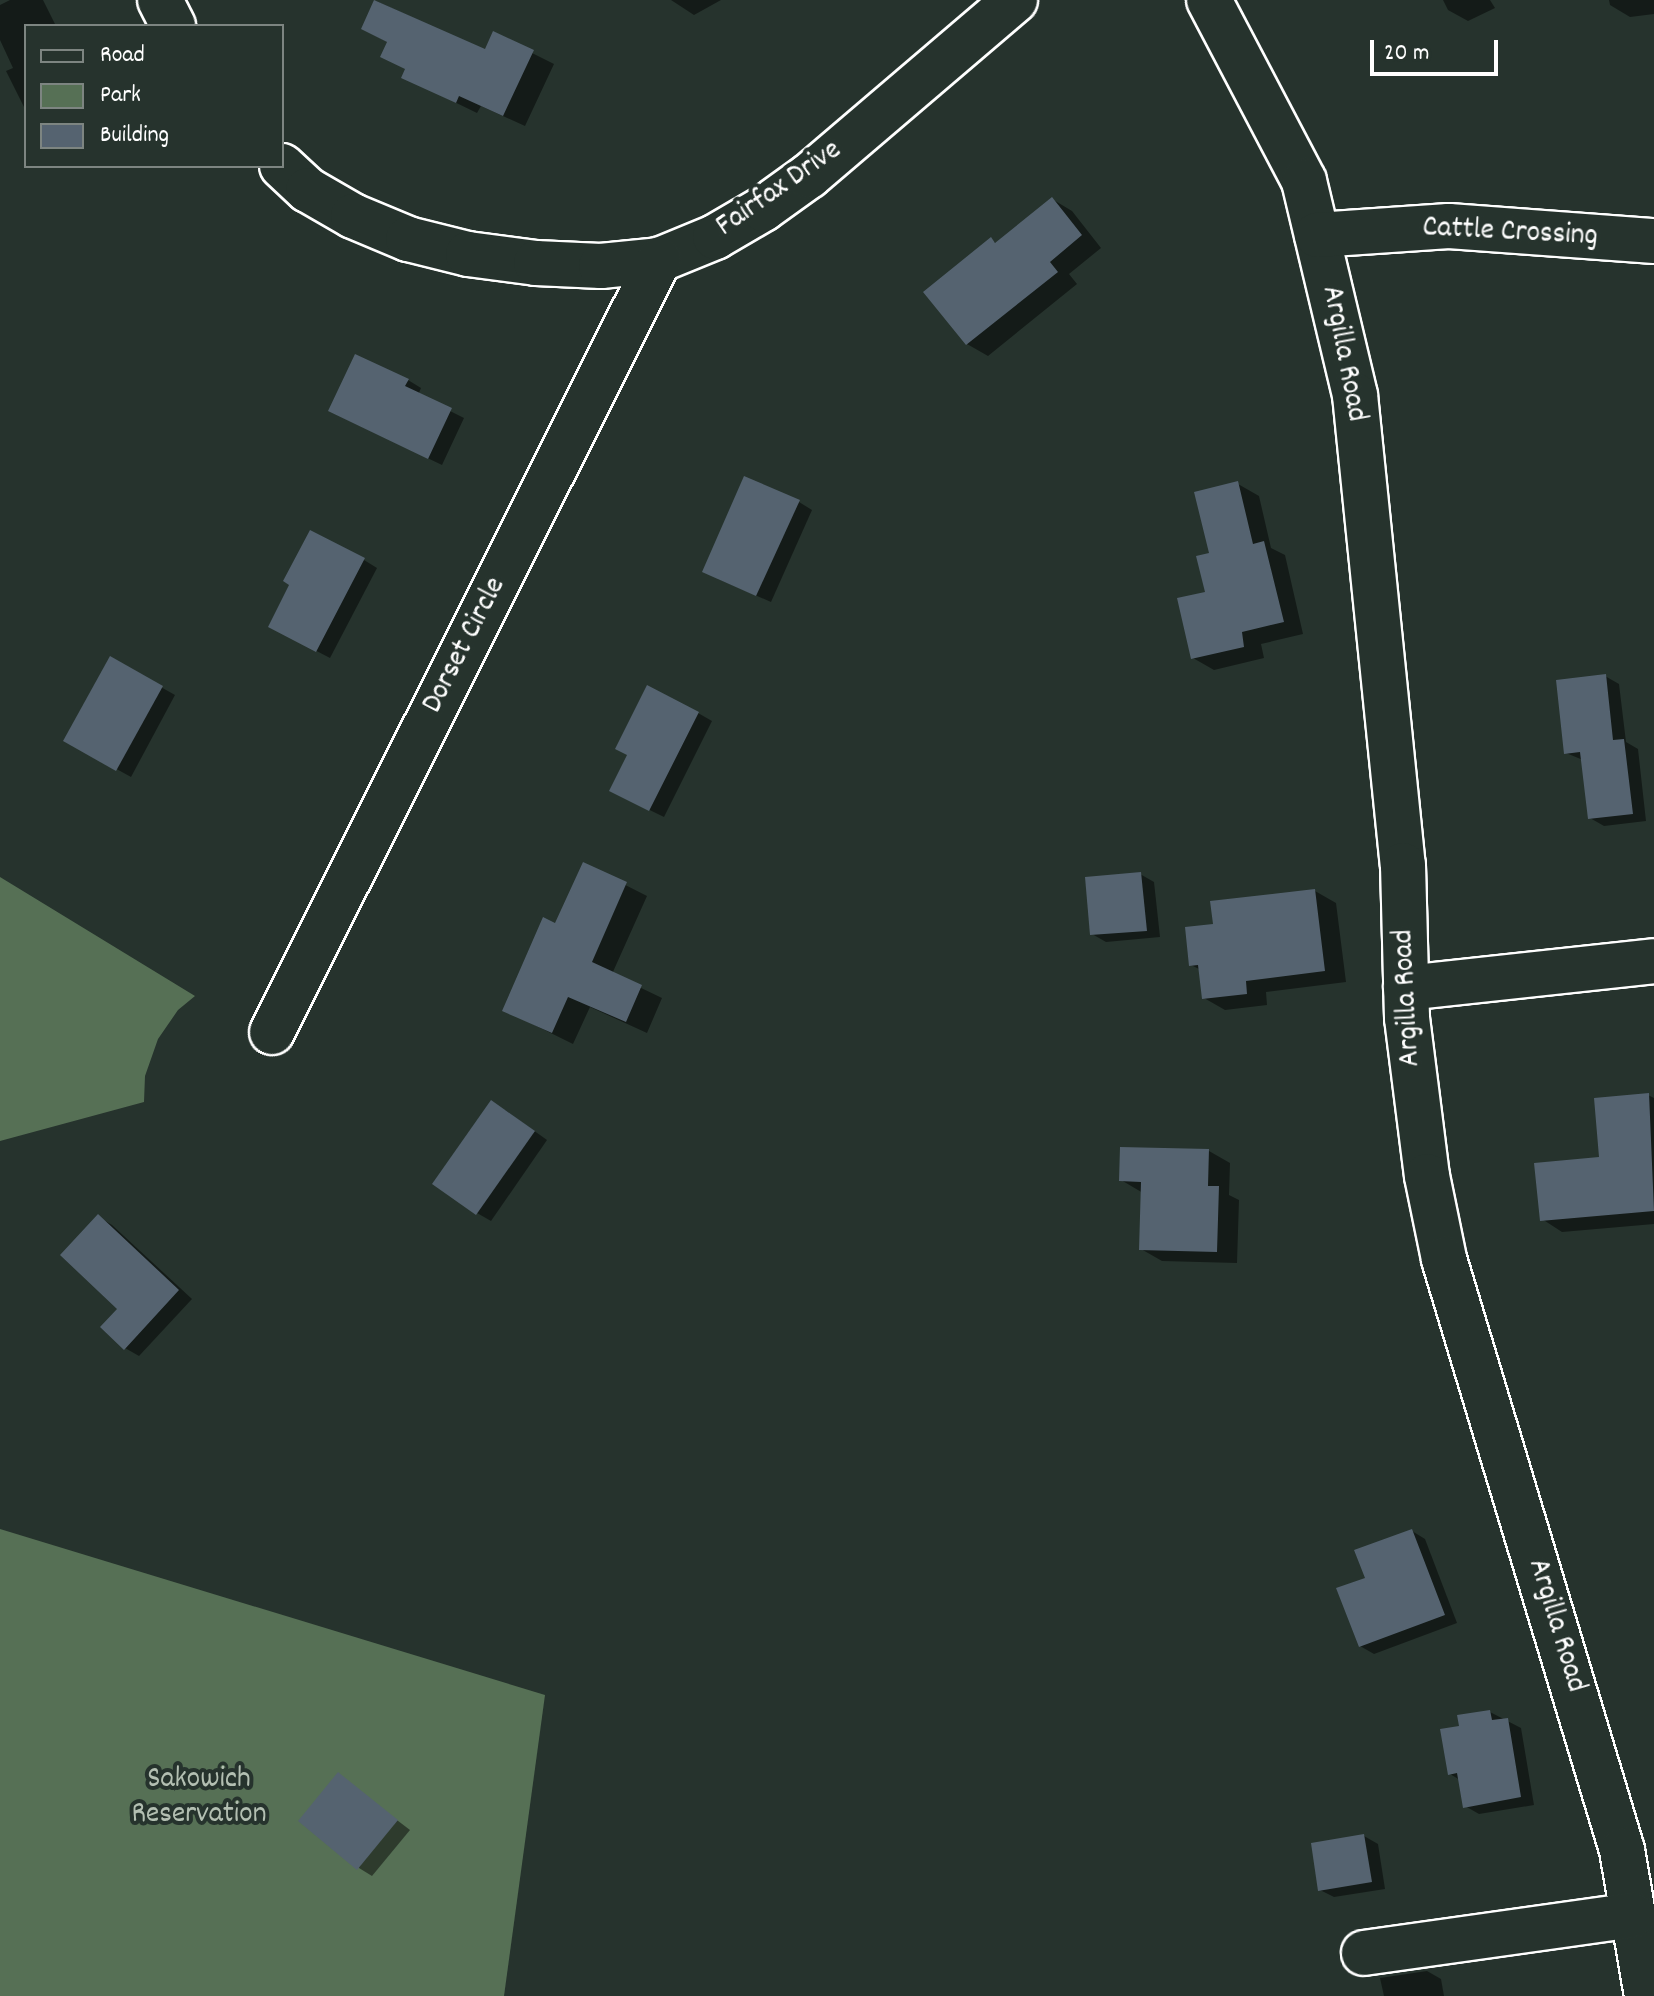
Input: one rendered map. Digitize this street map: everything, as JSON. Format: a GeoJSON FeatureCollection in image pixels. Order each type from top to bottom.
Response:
{"type":"FeatureCollection","features":[{"type":"Feature","properties":{"kind":"street"},"geometry":{"type":"LineString","coordinates":[[160,0],[172,24]]}},
{"type":"Feature","properties":{"kind":"street","name":"Fairfax Drive"},"geometry":{"type":"LineString","coordinates":[[284,168],[308,190],[353,216],[408,239],[468,254],[536,263],[601,266],[659,260],[715,237],[786,193],[1015,0]]}},
{"type":"Feature","properties":{"kind":"street","name":"Argilla Road"},"geometry":{"type":"LineString","coordinates":[[1209,0],[1260,104],[1304,181],[1355,395],[1403,865],[1406,988],[1417,1106],[1444,1259],[1622,1850],[1647,1996]]}},
{"type":"Feature","properties":{"kind":"street","name":"Cattle Crossing"},"geometry":{"type":"LineString","coordinates":[[1317,235],[1449,226],[1654,241]]}},
{"type":"Feature","properties":{"kind":"street","name":"Dorset Circle"},"geometry":{"type":"LineString","coordinates":[[272,1032],[659,260]]}},
{"type":"Feature","properties":{"kind":"street"},"geometry":{"type":"LineString","coordinates":[[1406,988],[1654,961]]}},
{"type":"Feature","properties":{"kind":"street"},"geometry":{"type":"LineString","coordinates":[[1364,1953],[1633,1915]]}},
{"type":"Feature","properties":{"kind":"green space"},"geometry":{"type":"Polygon","coordinates":[[[0,877],[195,996],[178,1010],[158,1039],[145,1076],[144,1102],[0,1141],[0,877]]]}},
{"type":"Feature","properties":{"kind":"green space","name":"Sakowich Reservation"},"geometry":{"type":"Polygon","coordinates":[[[0,1529],[545,1695],[504,1996],[0,1996],[0,1529]]]}},
{"type":"Feature","properties":{"kind":"building"},"geometry":{"type":"Polygon","coordinates":[[[374,0],[485,49],[493,31],[534,50],[503,116],[459,96],[456,103],[401,78],[405,69],[380,57],[387,42],[361,29],[374,0]]]}},
{"type":"Feature","properties":{"kind":"building"},"geometry":{"type":"Polygon","coordinates":[[[1052,197],[1082,235],[1050,262],[1058,272],[966,345],[923,292],[991,237],[995,243],[1052,197]]]}},
{"type":"Feature","properties":{"kind":"building"},"geometry":{"type":"Polygon","coordinates":[[[355,354],[409,379],[405,386],[452,408],[428,459],[328,411],[355,354]]]}},
{"type":"Feature","properties":{"kind":"building"},"geometry":{"type":"Polygon","coordinates":[[[744,476],[800,500],[756,596],[702,572],[744,476]]]}},
{"type":"Feature","properties":{"kind":"building"},"geometry":{"type":"Polygon","coordinates":[[[1238,481],[1253,544],[1264,541],[1284,622],[1242,632],[1244,647],[1191,659],[1177,598],[1205,592],[1196,556],[1209,553],[1194,492],[1238,481]]]}},
{"type":"Feature","properties":{"kind":"building"},"geometry":{"type":"Polygon","coordinates":[[[310,530],[365,558],[316,652],[268,627],[289,585],[283,581],[310,530]]]}},
{"type":"Feature","properties":{"kind":"building"},"geometry":{"type":"Polygon","coordinates":[[[110,656],[163,686],[116,771],[63,741],[110,656]]]}},
{"type":"Feature","properties":{"kind":"building"},"geometry":{"type":"Polygon","coordinates":[[[1606,674],[1613,740],[1624,739],[1633,814],[1588,819],[1580,752],[1564,754],[1556,680],[1606,674]]]}},
{"type":"Feature","properties":{"kind":"building"},"geometry":{"type":"Polygon","coordinates":[[[647,685],[699,712],[649,811],[609,791],[627,755],[615,749],[647,685]]]}},
{"type":"Feature","properties":{"kind":"building"},"geometry":{"type":"Polygon","coordinates":[[[583,862],[627,882],[592,962],[642,985],[626,1022],[568,997],[552,1033],[502,1011],[543,917],[555,923],[583,862]]]}},
{"type":"Feature","properties":{"kind":"building"},"geometry":{"type":"Polygon","coordinates":[[[1141,872],[1147,931],[1090,935],[1085,877],[1141,872]]]}},
{"type":"Feature","properties":{"kind":"building"},"geometry":{"type":"Polygon","coordinates":[[[1315,889],[1325,971],[1246,981],[1247,994],[1202,999],[1198,965],[1189,966],[1185,927],[1213,924],[1210,901],[1315,889]]]}},
{"type":"Feature","properties":{"kind":"building"},"geometry":{"type":"Polygon","coordinates":[[[1649,1093],[1654,1211],[1540,1221],[1534,1163],[1599,1157],[1594,1098],[1649,1093]]]}},
{"type":"Feature","properties":{"kind":"building"},"geometry":{"type":"Polygon","coordinates":[[[491,1100],[535,1131],[476,1215],[432,1184],[491,1100]]]}},
{"type":"Feature","properties":{"kind":"building"},"geometry":{"type":"Polygon","coordinates":[[[1120,1147],[1209,1149],[1208,1186],[1219,1186],[1217,1252],[1139,1250],[1141,1182],[1119,1181],[1120,1147]]]}},
{"type":"Feature","properties":{"kind":"building"},"geometry":{"type":"Polygon","coordinates":[[[98,1214],[179,1290],[124,1350],[100,1327],[117,1309],[60,1255],[98,1214]]]}},
{"type":"Feature","properties":{"kind":"building"},"geometry":{"type":"Polygon","coordinates":[[[1412,1529],[1445,1615],[1359,1647],[1336,1588],[1365,1578],[1354,1550],[1412,1529]]]}},
{"type":"Feature","properties":{"kind":"building"},"geometry":{"type":"Polygon","coordinates":[[[1490,1710],[1492,1720],[1508,1718],[1521,1797],[1463,1808],[1457,1773],[1448,1775],[1440,1729],[1459,1726],[1457,1715],[1490,1710]]]}},
{"type":"Feature","properties":{"kind":"building"},"geometry":{"type":"Polygon","coordinates":[[[338,1772],[398,1820],[357,1870],[298,1821],[338,1772]]]}},
{"type":"Feature","properties":{"kind":"building"},"geometry":{"type":"Polygon","coordinates":[[[1364,1834],[1372,1882],[1318,1891],[1311,1843],[1364,1834]]]}}]}
